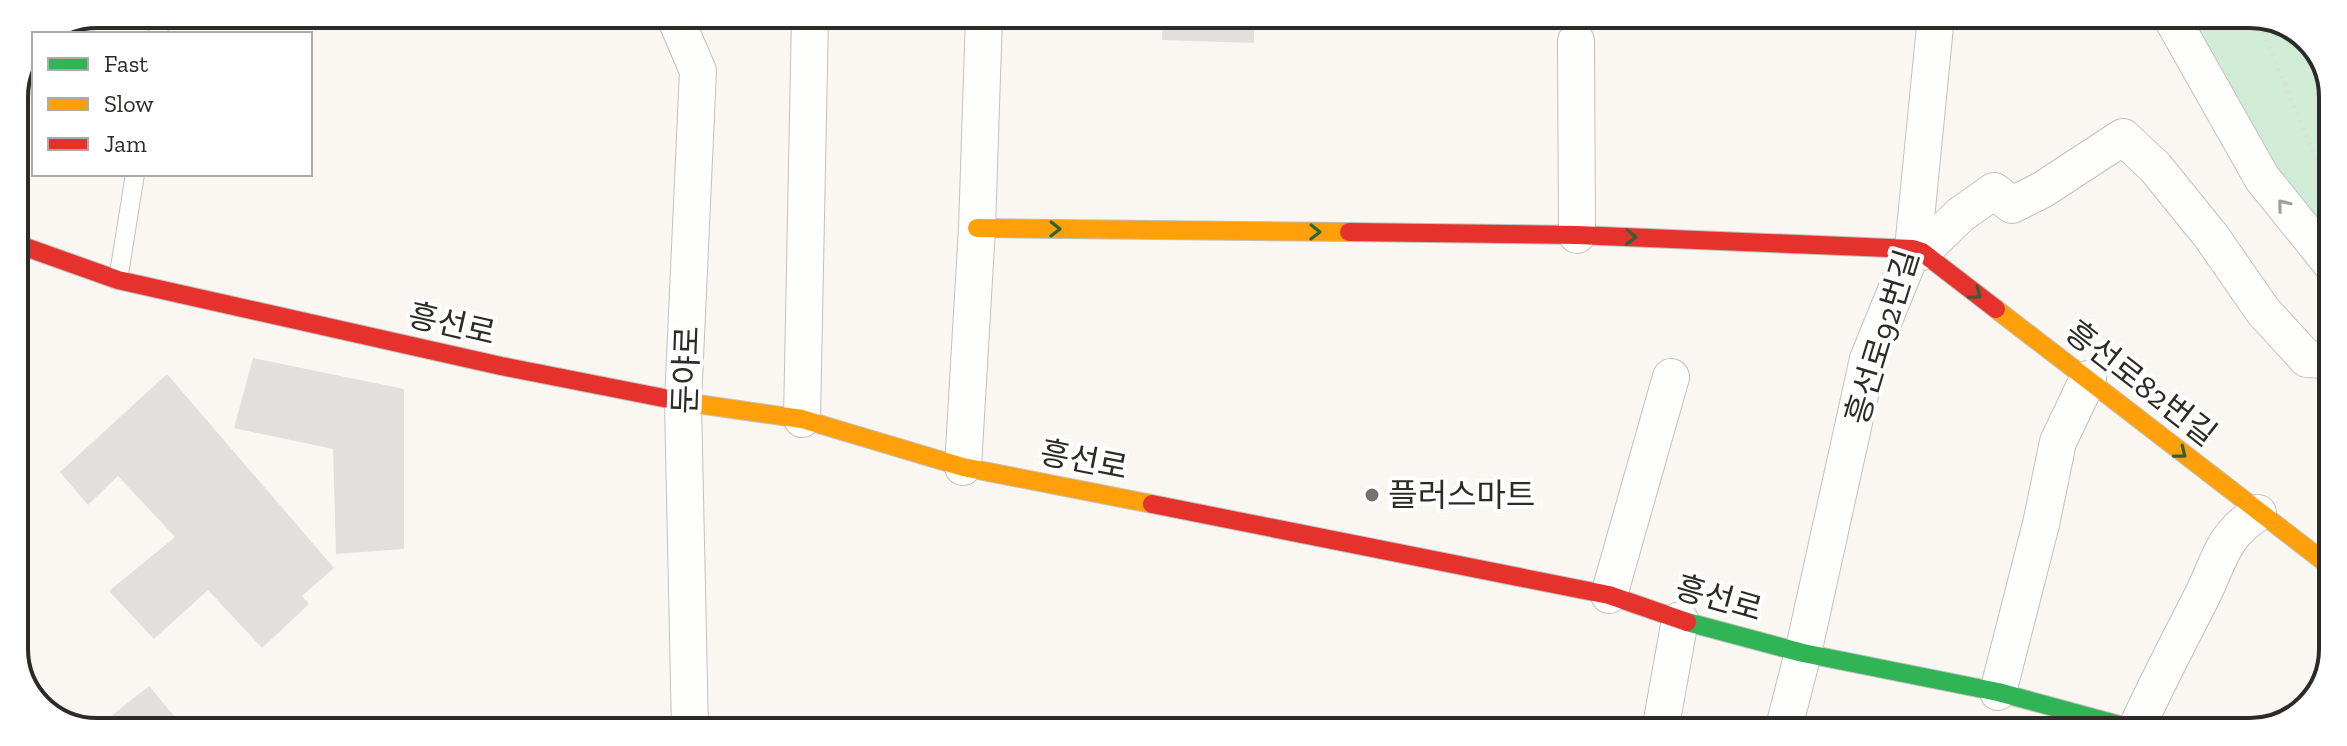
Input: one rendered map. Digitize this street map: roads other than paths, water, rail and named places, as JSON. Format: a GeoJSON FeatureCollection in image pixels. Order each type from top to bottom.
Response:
{"type":"FeatureCollection","features":[{"type":"Feature","properties":{"kind":"street","name":"둔야로"},"geometry":{"type":"LineString","coordinates":[[680,28],[698,71],[683,402],[690,718]]}},
{"type":"Feature","properties":{"kind":"street"},"geometry":{"type":"LineString","coordinates":[[802,419],[810,28]]}},
{"type":"Feature","properties":{"kind":"street"},"geometry":{"type":"LineString","coordinates":[[963,467],[977,228],[984,28]]}},
{"type":"Feature","properties":{"kind":"street","name":"흥선로92번길"},"geometry":{"type":"LineString","coordinates":[[1786,718],[1868,359],[1917,250],[1935,28]]}},
{"type":"Feature","properties":{"kind":"street"},"geometry":{"type":"LineString","coordinates":[[2177,28],[2262,178],[2319,249]]}},
{"type":"Feature","properties":{"kind":"street"},"geometry":{"type":"LineString","coordinates":[[1576,41],[1577,235]]}},
{"type":"Feature","properties":{"kind":"street"},"geometry":{"type":"LineString","coordinates":[[977,228],[1577,235],[1917,250],[1994,191],[2012,205],[2042,190],[2123,137],[2155,167],[2211,236],[2263,311],[2307,359],[2319,360]]}},
{"type":"Feature","properties":{"kind":"street","name":"흥선로"},"geometry":{"type":"LineString","coordinates":[[28,248],[118,280],[501,366],[683,402],[802,419],[963,467],[1609,595],[1680,620],[1803,653],[1998,692],[2093,718]]}},
{"type":"Feature","properties":{"kind":"street","name":"흥선로82번길"},"geometry":{"type":"LineString","coordinates":[[1917,250],[2319,558]]}},
{"type":"Feature","properties":{"kind":"street"},"geometry":{"type":"LineString","coordinates":[[1609,595],[1671,377]]}},
{"type":"Feature","properties":{"kind":"street"},"geometry":{"type":"LineString","coordinates":[[1998,692],[2041,524],[2058,442],[2088,379]]}},
{"type":"Feature","properties":{"kind":"street"},"geometry":{"type":"LineString","coordinates":[[2145,718],[2175,645],[2203,595],[2221,550],[2246,521],[2258,513]]}},
{"type":"Feature","properties":{"kind":"street"},"geometry":{"type":"LineString","coordinates":[[1662,718],[1680,620]]}},
{"type":"Feature","properties":{"kind":"lane"},"geometry":{"type":"LineString","coordinates":[[118,280],[135,176]]}},
{"type":"Feature","properties":{"kind":"place","name":"플러스마트"},"geometry":{"type":"Point","coordinates":[1372,495]}}]}
